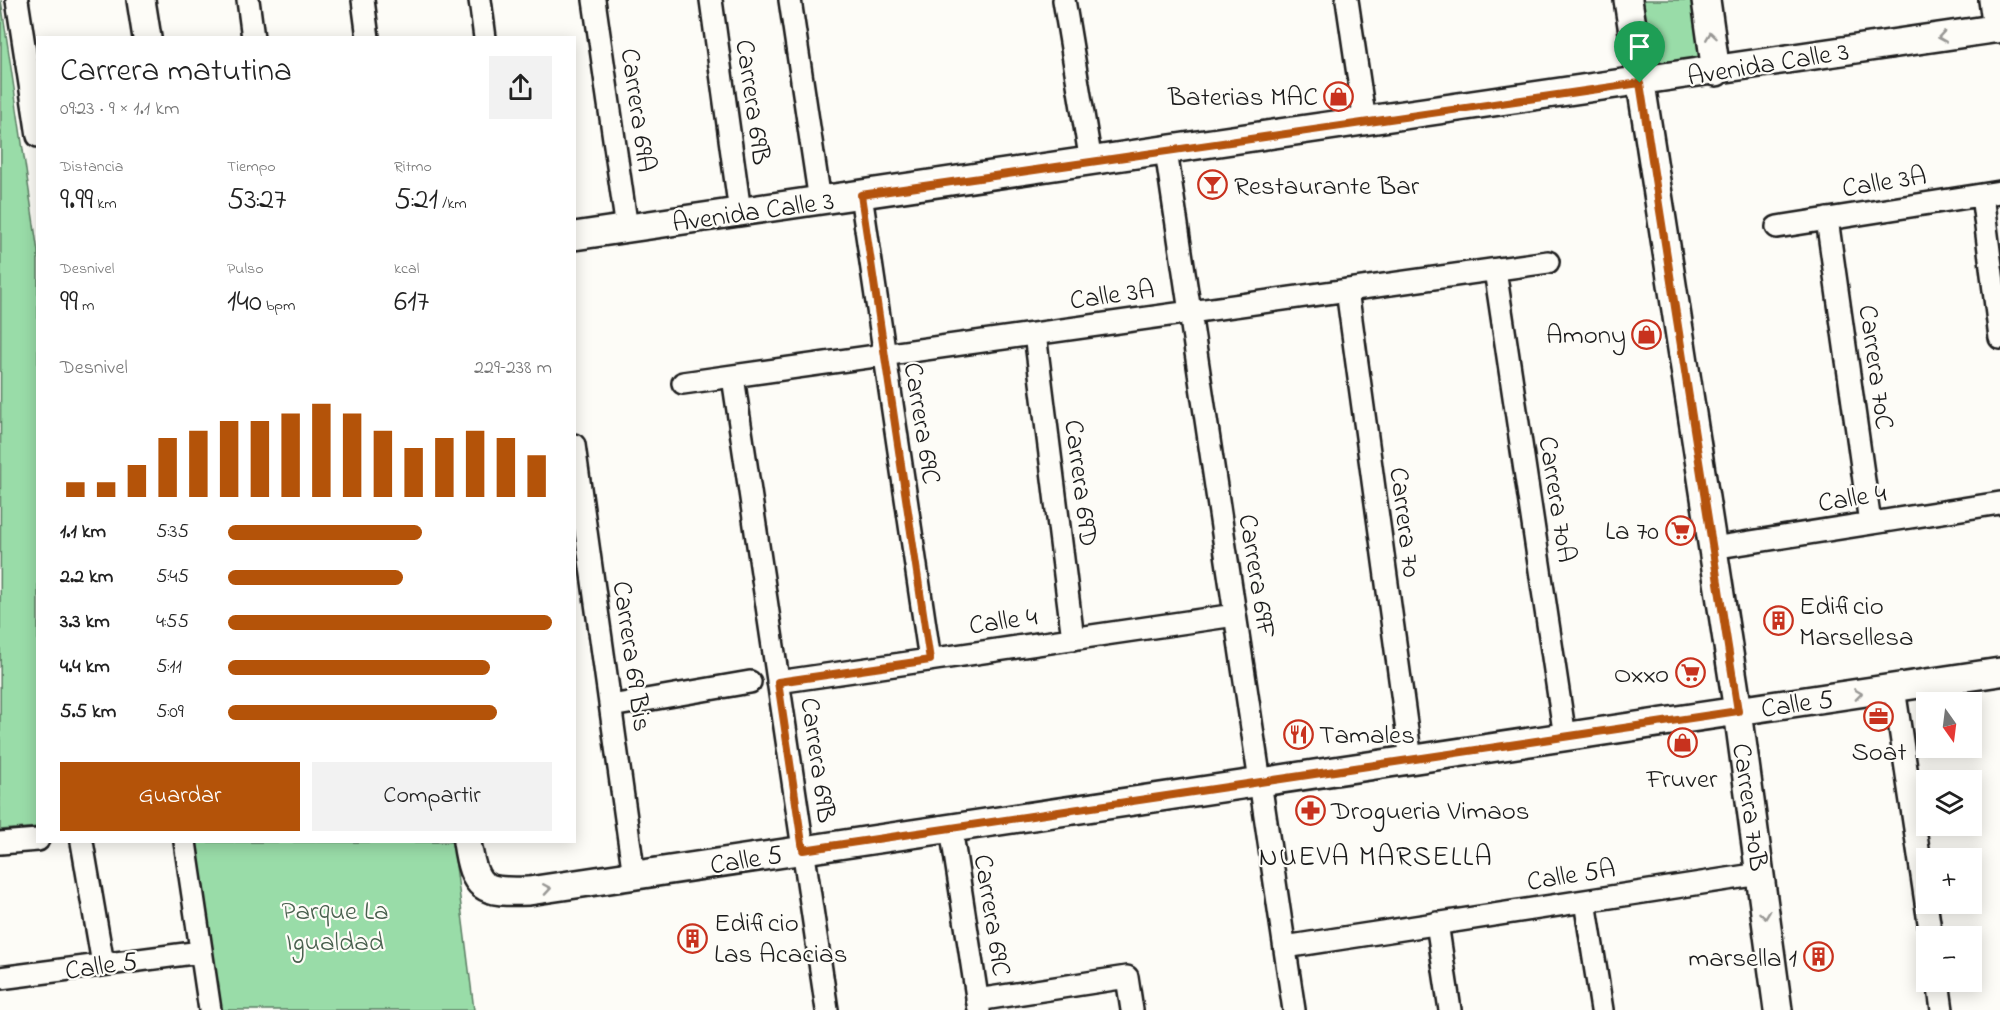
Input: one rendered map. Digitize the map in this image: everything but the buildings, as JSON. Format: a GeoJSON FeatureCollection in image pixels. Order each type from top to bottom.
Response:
{"type":"FeatureCollection","features":[{"type":"Feature","properties":{"kind":"street"},"geometry":{"type":"LineString","coordinates":[[16,0],[36,124]]}},
{"type":"Feature","properties":{"kind":"street"},"geometry":{"type":"LineString","coordinates":[[141,0],[147,36]]}},
{"type":"Feature","properties":{"kind":"street"},"geometry":{"type":"LineString","coordinates":[[248,0],[253,36]]}},
{"type":"Feature","properties":{"kind":"street"},"geometry":{"type":"LineString","coordinates":[[363,0],[368,36]]}},
{"type":"Feature","properties":{"kind":"street"},"geometry":{"type":"LineString","coordinates":[[480,0],[485,36]]}},
{"type":"Feature","properties":{"kind":"street","name":"Carrera 69A"},"geometry":{"type":"LineString","coordinates":[[594,0],[627,229]]}},
{"type":"Feature","properties":{"kind":"street","name":"Carrera 69B"},"geometry":{"type":"LineString","coordinates":[[711,0],[740,212]]}},
{"type":"Feature","properties":{"kind":"street"},"geometry":{"type":"LineString","coordinates":[[790,0],[820,201]]}},
{"type":"Feature","properties":{"kind":"street"},"geometry":{"type":"LineString","coordinates":[[1065,0],[1091,162]]}},
{"type":"Feature","properties":{"kind":"street"},"geometry":{"type":"LineString","coordinates":[[1347,0],[1365,122]]}},
{"type":"Feature","properties":{"kind":"street","name":"Carrera 70B"},"geometry":{"type":"LineString","coordinates":[[1628,0],[1738,711],[1778,1010]]}},
{"type":"Feature","properties":{"kind":"street"},"geometry":{"type":"LineString","coordinates":[[1706,0],[1716,72]]}},
{"type":"Feature","properties":{"kind":"street"},"geometry":{"type":"LineString","coordinates":[[1993,0],[1998,28]]}},
{"type":"Feature","properties":{"kind":"street","name":"Avenida Calle 3"},"geometry":{"type":"LineString","coordinates":[[576,236],[1716,72],[1998,28]]}},
{"type":"Feature","properties":{"kind":"street","name":"Carrera 69F"},"geometry":{"type":"LineString","coordinates":[[1166,151],[1294,1010]]}},
{"type":"Feature","properties":{"kind":"street"},"geometry":{"type":"LineString","coordinates":[[1991,193],[2000,338]]}},
{"type":"Feature","properties":{"kind":"street","name":"Calle 3A"},"geometry":{"type":"LineString","coordinates":[[1777,227],[1991,193]]}},
{"type":"Feature","properties":{"kind":"street","name":"Carrera 69C"},"geometry":{"type":"LineString","coordinates":[[861,195],[930,660]]}},
{"type":"Feature","properties":{"kind":"street","name":"Carrera 70C"},"geometry":{"type":"LineString","coordinates":[[1827,219],[1870,523]]}},
{"type":"Feature","properties":{"kind":"street","name":"Calle 3A"},"geometry":{"type":"LineString","coordinates":[[683,383],[1548,262]]}},
{"type":"Feature","properties":{"kind":"street","name":"Carrera 70A"},"geometry":{"type":"LineString","coordinates":[[1495,270],[1565,737]]}},
{"type":"Feature","properties":{"kind":"street","name":"Carrera 70"},"geometry":{"type":"LineString","coordinates":[[1347,290],[1411,760]]}},
{"type":"Feature","properties":{"kind":"street","name":"Carrera 69D"},"geometry":{"type":"LineString","coordinates":[[1035,334],[1073,639]]}},
{"type":"Feature","properties":{"kind":"street","name":"Carrera 69B"},"geometry":{"type":"LineString","coordinates":[[733,377],[827,1010]]}},
{"type":"Feature","properties":{"kind":"street","name":"Carrera 69 Bis"},"geometry":{"type":"LineString","coordinates":[[576,460],[634,876]]}},
{"type":"Feature","properties":{"kind":"street","name":"Calle 4"},"geometry":{"type":"LineString","coordinates":[[1712,548],[2000,503]]}},
{"type":"Feature","properties":{"kind":"street","name":"Calle 4"},"geometry":{"type":"LineString","coordinates":[[778,682],[1235,615]]}},
{"type":"Feature","properties":{"kind":"street","name":"Calle 5"},"geometry":{"type":"LineString","coordinates":[[467,843],[475,878],[490,889],[506,892],[529,891],[2000,672]]}},
{"type":"Feature","properties":{"kind":"street"},"geometry":{"type":"LineString","coordinates":[[610,706],[750,682]]}},
{"type":"Feature","properties":{"kind":"street"},"geometry":{"type":"LineString","coordinates":[[1894,688],[1930,926]]}},
{"type":"Feature","properties":{"kind":"street","name":"Carrera 69C"},"geometry":{"type":"LineString","coordinates":[[951,828],[978,1005]]}},
{"type":"Feature","properties":{"kind":"street"},"geometry":{"type":"LineString","coordinates":[[0,843],[36,840]]}},
{"type":"Feature","properties":{"kind":"street"},"geometry":{"type":"LineString","coordinates":[[82,843],[103,964]]}},
{"type":"Feature","properties":{"kind":"street"},"geometry":{"type":"LineString","coordinates":[[184,843],[210,1010]]}},
{"type":"Feature","properties":{"kind":"street","name":"Calle 5A"},"geometry":{"type":"LineString","coordinates":[[1285,947],[1760,874]]}},
{"type":"Feature","properties":{"kind":"street"},"geometry":{"type":"LineString","coordinates":[[1585,901],[1602,1010]]}},
{"type":"Feature","properties":{"kind":"street"},"geometry":{"type":"LineString","coordinates":[[1437,923],[1450,1010]]}},
{"type":"Feature","properties":{"kind":"street","name":"Calle 5"},"geometry":{"type":"LineString","coordinates":[[0,978],[201,952]]}},
{"type":"Feature","properties":{"kind":"street"},"geometry":{"type":"LineString","coordinates":[[978,1005],[1127,977],[1132,1010]]}},
{"type":"Feature","properties":{"kind":"street"},"geometry":{"type":"LineString","coordinates":[[1940,992],[1942,1010]]}},
{"type":"Feature","properties":{"kind":"green space"},"geometry":{"type":"Polygon","coordinates":[[[1,0],[36,238],[36,827],[0,830],[1,0]]]}},
{"type":"Feature","properties":{"kind":"green space"},"geometry":{"type":"Polygon","coordinates":[[[1641,0],[1693,0],[1702,60],[1651,68],[1641,0]]]}},
{"type":"Feature","properties":{"kind":"green space","name":"Parque La Igualdad"},"geometry":{"type":"Polygon","coordinates":[[[196,843],[453,843],[474,1010],[221,1010],[196,843]]]}},
{"type":"Feature","properties":{"kind":"place","name":"Baterias MAC"},"geometry":{"type":"Point","coordinates":[1339,96]}},
{"type":"Feature","properties":{"kind":"place","name":"Restaurante Bar"},"geometry":{"type":"Point","coordinates":[1213,185]}},
{"type":"Feature","properties":{"kind":"place","name":"Amony"},"geometry":{"type":"Point","coordinates":[1647,334]}},
{"type":"Feature","properties":{"kind":"place","name":"La 70"},"geometry":{"type":"Point","coordinates":[1680,530]}},
{"type":"Feature","properties":{"kind":"place","name":"Edificio Marsellesa"},"geometry":{"type":"Point","coordinates":[1778,621]}},
{"type":"Feature","properties":{"kind":"place","name":"Oxxo"},"geometry":{"type":"Point","coordinates":[1690,673]}},
{"type":"Feature","properties":{"kind":"place","name":"Soat"},"geometry":{"type":"Point","coordinates":[1879,716]}},
{"type":"Feature","properties":{"kind":"place","name":"Tamales"},"geometry":{"type":"Point","coordinates":[1298,734]}},
{"type":"Feature","properties":{"kind":"place","name":"Fruver"},"geometry":{"type":"Point","coordinates":[1682,743]}},
{"type":"Feature","properties":{"kind":"place","name":"Drogueria Vimaos"},"geometry":{"type":"Point","coordinates":[1310,810]}},
{"type":"Feature","properties":{"kind":"place","name":"Edificio Las Acacias"},"geometry":{"type":"Point","coordinates":[693,938]}},
{"type":"Feature","properties":{"kind":"place","name":"marsella 1"},"geometry":{"type":"Point","coordinates":[1818,957]}},
{"type":"Feature","properties":{"kind":"district","name":"NUEVA MARSELLA"},"geometry":{"type":"Point","coordinates":[1376,855]}},
{"type":"Feature","properties":{"kind":"route"},"geometry":{"type":"LineString","coordinates":[[1640,83],[1738,711],[803,850],[778,682],[930,660],[861,195],[1640,83]]}}]}
